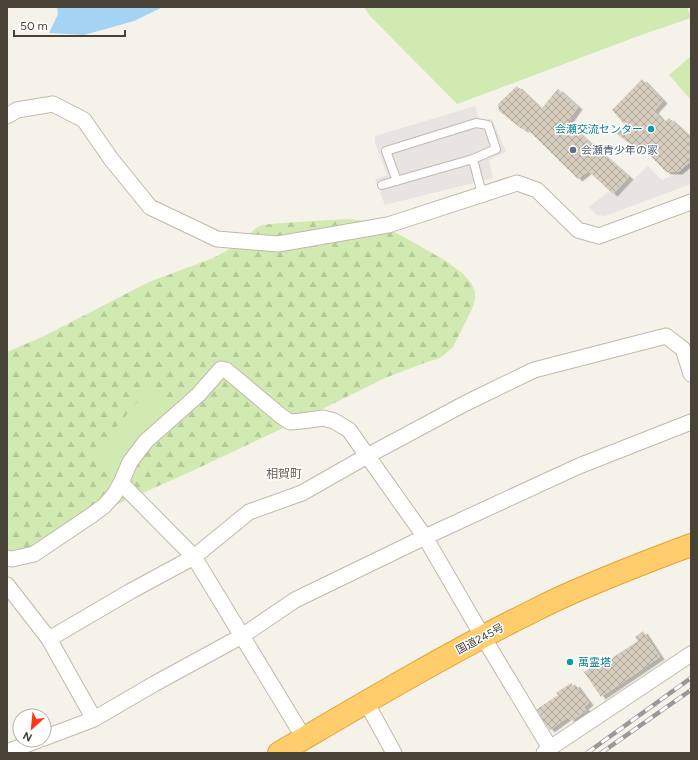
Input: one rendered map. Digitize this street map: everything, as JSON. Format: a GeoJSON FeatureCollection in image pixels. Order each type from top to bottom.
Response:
{"type":"FeatureCollection","features":[{"type":"Feature","properties":{"kind":"highway","name":"国道245号"},"geometry":{"type":"LineString","coordinates":[[279,753],[447,656],[561,597],[634,566],[691,545]]}},
{"type":"Feature","properties":{"kind":"street"},"geometry":{"type":"LineString","coordinates":[[7,116],[17,110],[53,104],[84,120],[111,159],[150,207],[217,239],[278,244],[388,225],[517,182],[537,190],[578,230],[599,236],[691,202]]}},
{"type":"Feature","properties":{"kind":"street"},"geometry":{"type":"LineString","coordinates":[[49,639],[131,591],[194,557],[249,512],[302,493],[466,403],[534,370],[666,336],[687,344],[691,374]]}},
{"type":"Feature","properties":{"kind":"street"},"geometry":{"type":"LineString","coordinates":[[7,558],[12,559],[34,554],[92,515],[114,495],[130,462],[146,441],[198,395],[221,369],[226,370],[290,422],[323,418],[334,421],[349,430],[425,537],[547,751],[691,654]]}},
{"type":"Feature","properties":{"kind":"street"},"geometry":{"type":"LineString","coordinates":[[52,735],[94,719],[242,636],[295,600],[425,537],[578,466],[691,422]]}},
{"type":"Feature","properties":{"kind":"street"},"geometry":{"type":"LineString","coordinates":[[121,483],[194,557],[304,738]]}},
{"type":"Feature","properties":{"kind":"street"},"geometry":{"type":"LineString","coordinates":[[7,585],[49,639],[94,719]]}},
{"type":"Feature","properties":{"kind":"street"},"geometry":{"type":"LineString","coordinates":[[366,702],[394,753]]}},
{"type":"Feature","properties":{"kind":"street"},"geometry":{"type":"LineString","coordinates":[[7,752],[17,748]]}},
{"type":"Feature","properties":{"kind":"lane"},"geometry":{"type":"LineString","coordinates":[[382,185],[473,159],[496,149],[488,125],[476,123],[386,151],[397,180]]}},
{"type":"Feature","properties":{"kind":"lane"},"geometry":{"type":"LineString","coordinates":[[473,159],[482,194]]}},
{"type":"Feature","properties":{"kind":"green space"},"geometry":{"type":"Polygon","coordinates":[[[364,7],[687,7],[691,18],[641,35],[457,104],[370,16],[364,7]]]}},
{"type":"Feature","properties":{"kind":"green space"},"geometry":{"type":"Polygon","coordinates":[[[691,56],[691,100],[669,75],[691,56]]]}},
{"type":"Feature","properties":{"kind":"green space"},"geometry":{"type":"Polygon","coordinates":[[[347,219],[369,221],[402,236],[446,261],[462,273],[471,283],[475,291],[475,299],[470,313],[453,347],[437,359],[385,378],[190,472],[55,532],[7,561],[7,352],[44,336],[149,282],[213,258],[237,245],[256,228],[262,225],[347,219]]]}},
{"type":"Feature","properties":{"kind":"green space"},"geometry":{"type":"Polygon","coordinates":[[[148,389],[175,413],[120,482],[93,455],[148,389]]]}},
{"type":"Feature","properties":{"kind":"shaded area"},"geometry":{"type":"Polygon","coordinates":[[[475,106],[479,121],[492,119],[506,152],[489,160],[493,178],[385,205],[375,180],[387,175],[375,143],[375,136],[475,106]]]}},
{"type":"Feature","properties":{"kind":"shaded area"},"geometry":{"type":"Polygon","coordinates":[[[691,161],[691,184],[605,216],[597,215],[589,207],[608,192],[618,194],[648,166],[662,180],[678,173],[691,161]]]}},
{"type":"Feature","properties":{"kind":"water"},"geometry":{"type":"Polygon","coordinates":[[[57,7],[163,7],[134,21],[84,35],[49,33],[58,14],[57,7]]]}},
{"type":"Feature","properties":{"kind":"building","name":"会瀬交流センター"},"geometry":{"type":"Polygon","coordinates":[[[642,79],[663,101],[654,111],[664,122],[669,118],[691,138],[691,161],[678,172],[666,172],[642,147],[639,151],[617,134],[625,125],[612,110],[642,79]]]}},
{"type":"Feature","properties":{"kind":"building","name":"会瀬青少年の家"},"geometry":{"type":"Polygon","coordinates":[[[517,86],[541,109],[558,89],[578,107],[567,123],[629,177],[613,194],[588,171],[578,179],[528,130],[522,129],[499,111],[498,104],[517,86]]]}},
{"type":"Feature","properties":{"kind":"building"},"geometry":{"type":"Polygon","coordinates":[[[643,631],[660,657],[601,697],[584,672],[607,657],[609,660],[638,641],[635,637],[643,631]]]}},
{"type":"Feature","properties":{"kind":"building"},"geometry":{"type":"Polygon","coordinates":[[[571,683],[573,686],[575,684],[589,703],[584,707],[587,710],[571,721],[568,717],[550,730],[536,710],[558,695],[556,693],[571,683]]]}},
{"type":"Feature","properties":{"kind":"railway"},"geometry":{"type":"LineString","coordinates":[[587,753],[691,678]]}},
{"type":"Feature","properties":{"kind":"railway"},"geometry":{"type":"LineString","coordinates":[[601,753],[691,690]]}},
{"type":"Feature","properties":{"kind":"place","name":"会瀬交流センター"},"geometry":{"type":"Point","coordinates":[651,129]}},
{"type":"Feature","properties":{"kind":"place","name":"会瀬青少年の家"},"geometry":{"type":"Point","coordinates":[573,150]}},
{"type":"Feature","properties":{"kind":"place","name":"萬霊塔"},"geometry":{"type":"Point","coordinates":[570,662]}},
{"type":"Feature","properties":{"kind":"district","name":"相賀町"},"geometry":{"type":"Point","coordinates":[284,474]}}]}
